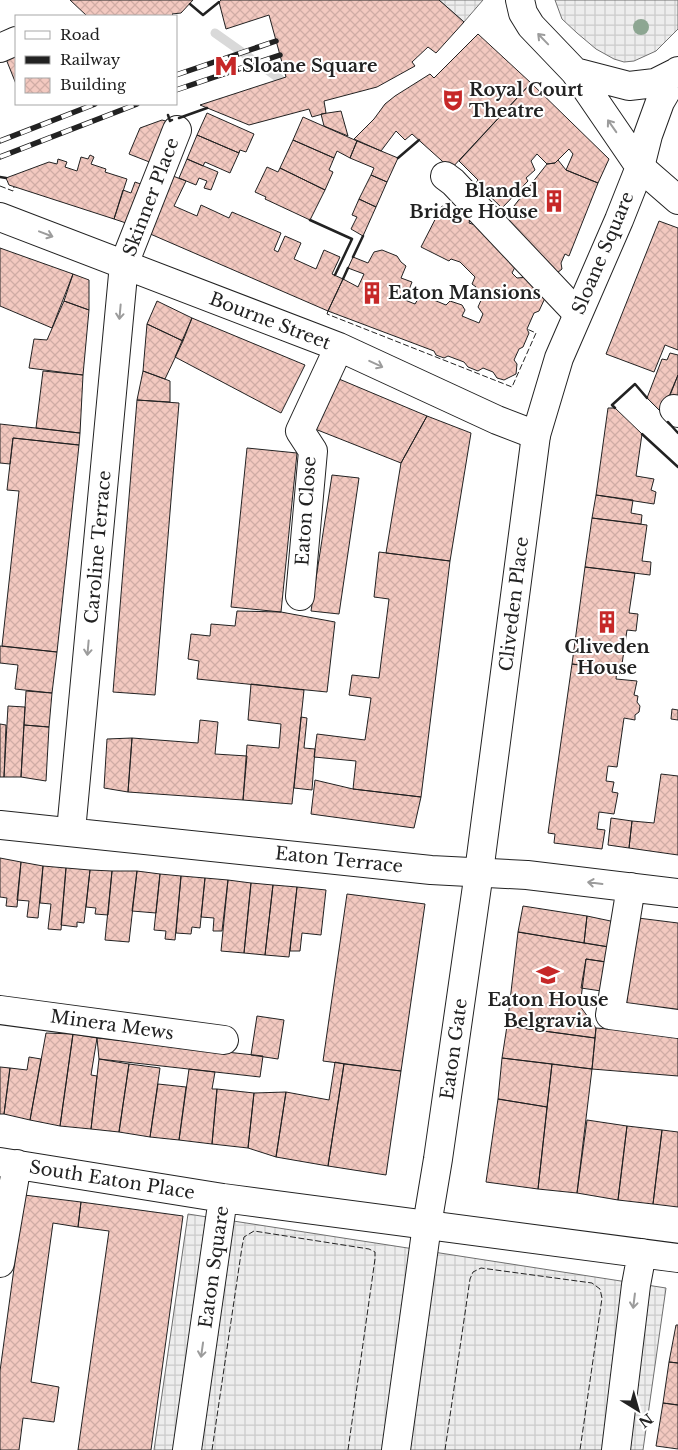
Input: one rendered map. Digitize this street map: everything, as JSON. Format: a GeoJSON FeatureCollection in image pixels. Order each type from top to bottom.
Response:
{"type":"FeatureCollection","features":[{"type":"Feature","properties":{"kind":"street"},"geometry":{"type":"LineString","coordinates":[[518,1],[531,26],[575,72],[640,167],[678,200]]}},
{"type":"Feature","properties":{"kind":"street"},"geometry":{"type":"LineString","coordinates":[[0,48],[15,41]]}},
{"type":"Feature","properties":{"kind":"street","name":"Sloane Square"},"geometry":{"type":"LineString","coordinates":[[575,72],[629,86],[655,83],[678,72]]}},
{"type":"Feature","properties":{"kind":"street","name":"Sloane Square"},"geometry":{"type":"LineString","coordinates":[[566,338],[619,220],[640,167],[648,135],[660,102],[678,72]]}},
{"type":"Feature","properties":{"kind":"street","name":"Skinner Place"},"geometry":{"type":"LineString","coordinates":[[124,264],[177,130]]}},
{"type":"Feature","properties":{"kind":"street"},"geometry":{"type":"LineString","coordinates":[[445,176],[460,189],[577,313]]}},
{"type":"Feature","properties":{"kind":"street","name":"Bourne Street"},"geometry":{"type":"LineString","coordinates":[[0,217],[339,347],[497,420],[536,435]]}},
{"type":"Feature","properties":{"kind":"street","name":"Caroline Terrace"},"geometry":{"type":"LineString","coordinates":[[70,831],[124,264]]}},
{"type":"Feature","properties":{"kind":"street","name":"Cliveden Place"},"geometry":{"type":"LineString","coordinates":[[479,872],[536,435],[566,338]]}},
{"type":"Feature","properties":{"kind":"street","name":"Eaton Close"},"geometry":{"type":"LineString","coordinates":[[300,596],[313,451],[300,431],[339,347]]}},
{"type":"Feature","properties":{"kind":"street","name":"Eaton Terrace"},"geometry":{"type":"LineString","coordinates":[[0,825],[432,870],[527,875],[678,893]]}},
{"type":"Feature","properties":{"kind":"street","name":"Eaton Gate"},"geometry":{"type":"LineString","coordinates":[[427,1226],[440,1149],[479,872]]}},
{"type":"Feature","properties":{"kind":"street"},"geometry":{"type":"LineString","coordinates":[[631,887],[610,1015],[678,1024]]}},
{"type":"Feature","properties":{"kind":"street","name":"Minera Mews"},"geometry":{"type":"LineString","coordinates":[[0,1010],[224,1040]]}},
{"type":"Feature","properties":{"kind":"street"},"geometry":{"type":"LineString","coordinates":[[0,1263],[8,1163]]}},
{"type":"Feature","properties":{"kind":"street","name":"South Eaton Place"},"geometry":{"type":"LineString","coordinates":[[8,1163],[223,1198]]}},
{"type":"Feature","properties":{"kind":"street","name":"Eaton Square"},"geometry":{"type":"LineString","coordinates":[[187,1450],[223,1198],[678,1258]]}},
{"type":"Feature","properties":{"kind":"street"},"geometry":{"type":"LineString","coordinates":[[396,1450],[427,1226]]}},
{"type":"Feature","properties":{"kind":"street"},"geometry":{"type":"LineString","coordinates":[[616,1450],[636,1284],[642,1253]]}},
{"type":"Feature","properties":{"kind":"shaded area"},"geometry":{"type":"Polygon","coordinates":[[[439,0],[483,0],[464,22],[439,0]]]}},
{"type":"Feature","properties":{"kind":"shaded area"},"geometry":{"type":"Polygon","coordinates":[[[555,0],[678,0],[678,29],[656,51],[634,61],[624,62],[596,49],[577,33],[562,19],[555,0]]]}},
{"type":"Feature","properties":{"kind":"shaded area"},"geometry":{"type":"Polygon","coordinates":[[[188,1214],[666,1288],[643,1450],[154,1450],[188,1214]]]}},
{"type":"Feature","properties":{"kind":"building"},"geometry":{"type":"Polygon","coordinates":[[[70,0],[193,0],[181,13],[173,15],[86,15],[70,0]]]}},
{"type":"Feature","properties":{"kind":"building"},"geometry":{"type":"Polygon","coordinates":[[[221,0],[439,0],[464,22],[436,53],[428,47],[412,62],[415,66],[377,87],[324,101],[326,113],[312,117],[309,109],[249,125],[200,105],[286,77],[269,15],[226,29],[219,2],[221,0]]]}},
{"type":"Feature","properties":{"kind":"building","name":"Royal Court Theatre"},"geometry":{"type":"Polygon","coordinates":[[[478,34],[531,83],[451,169],[412,134],[405,140],[396,131],[381,151],[354,139],[374,119],[385,104],[430,74],[434,78],[478,34]]]}},
{"type":"Feature","properties":{"kind":"building"},"geometry":{"type":"Polygon","coordinates":[[[15,55],[15,82],[6,59],[15,55]]]}},
{"type":"Feature","properties":{"kind":"building"},"geometry":{"type":"Polygon","coordinates":[[[531,83],[609,159],[598,183],[566,170],[573,154],[569,149],[555,163],[547,164],[537,154],[531,161],[535,170],[526,178],[528,181],[502,208],[476,183],[478,180],[459,161],[531,83]]]}},
{"type":"Feature","properties":{"kind":"building"},"geometry":{"type":"Polygon","coordinates":[[[341,111],[348,136],[324,126],[321,114],[341,111]]]}},
{"type":"Feature","properties":{"kind":"building"},"geometry":{"type":"Polygon","coordinates":[[[207,113],[254,134],[246,152],[240,150],[239,153],[197,135],[207,113]]]}},
{"type":"Feature","properties":{"kind":"building"},"geometry":{"type":"Polygon","coordinates":[[[303,117],[357,141],[350,158],[337,151],[334,158],[293,140],[303,117]]]}},
{"type":"Feature","properties":{"kind":"building"},"geometry":{"type":"Polygon","coordinates":[[[162,120],[169,122],[152,163],[129,154],[140,128],[162,120]]]}},
{"type":"Feature","properties":{"kind":"building"},"geometry":{"type":"Polygon","coordinates":[[[197,135],[239,153],[230,173],[205,162],[203,166],[187,159],[197,135]]]}},
{"type":"Feature","properties":{"kind":"building"},"geometry":{"type":"Polygon","coordinates":[[[293,140],[334,158],[329,170],[333,172],[325,190],[280,168],[293,140]]]}},
{"type":"Feature","properties":{"kind":"building"},"geometry":{"type":"Polygon","coordinates":[[[357,141],[398,158],[387,182],[371,175],[374,168],[350,158],[357,141]]]}},
{"type":"Feature","properties":{"kind":"building"},"geometry":{"type":"Polygon","coordinates":[[[90,155],[94,157],[91,164],[106,169],[105,172],[127,179],[114,219],[9,185],[6,178],[49,162],[57,164],[58,159],[67,162],[65,167],[77,171],[81,157],[88,159],[90,155]]]}},
{"type":"Feature","properties":{"kind":"building"},"geometry":{"type":"Polygon","coordinates":[[[187,159],[218,172],[211,190],[204,188],[207,181],[199,178],[196,185],[179,178],[187,159]]]}},
{"type":"Feature","properties":{"kind":"building","name":"Blandel Bridge House"},"geometry":{"type":"Polygon","coordinates":[[[558,160],[566,170],[598,183],[569,256],[565,254],[561,263],[562,269],[557,273],[503,220],[547,164],[555,163],[558,160]]]}},
{"type":"Feature","properties":{"kind":"building"},"geometry":{"type":"Polygon","coordinates":[[[267,167],[278,172],[280,168],[325,190],[310,220],[265,199],[266,197],[255,192],[267,167]]]}},
{"type":"Feature","properties":{"kind":"building"},"geometry":{"type":"Polygon","coordinates":[[[371,175],[387,182],[376,207],[359,199],[371,175]]]}},
{"type":"Feature","properties":{"kind":"building"},"geometry":{"type":"Polygon","coordinates":[[[173,176],[186,181],[174,206],[197,216],[201,205],[229,218],[232,212],[281,233],[274,250],[278,252],[285,236],[301,243],[294,259],[316,269],[324,250],[340,257],[332,274],[343,279],[328,311],[148,233],[173,176]]]}},
{"type":"Feature","properties":{"kind":"building"},"geometry":{"type":"Polygon","coordinates":[[[135,182],[146,186],[132,225],[114,219],[123,190],[131,193],[135,182]]]}},
{"type":"Feature","properties":{"kind":"building"},"geometry":{"type":"Polygon","coordinates":[[[359,199],[376,207],[363,236],[351,229],[357,217],[352,215],[359,199]]]}},
{"type":"Feature","properties":{"kind":"building","name":"Eaton Mansions"},"geometry":{"type":"Polygon","coordinates":[[[442,206],[470,219],[469,223],[481,227],[517,263],[512,273],[517,278],[529,277],[545,298],[539,311],[534,313],[527,329],[529,333],[523,347],[519,349],[514,360],[517,364],[516,374],[504,380],[497,378],[493,372],[483,368],[478,371],[468,367],[464,362],[448,356],[444,358],[436,355],[434,351],[328,311],[343,279],[358,287],[364,274],[348,268],[353,257],[368,263],[374,252],[382,250],[397,256],[406,266],[401,278],[412,282],[405,300],[415,304],[418,299],[424,296],[446,305],[450,301],[462,305],[465,310],[462,316],[479,323],[483,314],[478,307],[482,298],[473,293],[476,287],[472,284],[475,277],[460,262],[451,259],[449,261],[421,247],[442,206]]]}},
{"type":"Feature","properties":{"kind":"building"},"geometry":{"type":"Polygon","coordinates":[[[659,221],[678,228],[678,350],[665,345],[654,372],[606,354],[659,221]]]}},
{"type":"Feature","properties":{"kind":"building"},"geometry":{"type":"Polygon","coordinates":[[[0,248],[73,274],[52,328],[0,306],[0,248]]]}},
{"type":"Feature","properties":{"kind":"building"},"geometry":{"type":"Polygon","coordinates":[[[73,274],[89,280],[89,310],[64,301],[73,274]]]}},
{"type":"Feature","properties":{"kind":"building"},"geometry":{"type":"Polygon","coordinates":[[[64,301],[89,310],[83,375],[29,368],[34,339],[47,340],[64,301]]]}},
{"type":"Feature","properties":{"kind":"building"},"geometry":{"type":"Polygon","coordinates":[[[157,301],[192,318],[183,341],[147,324],[157,301]]]}},
{"type":"Feature","properties":{"kind":"building"},"geometry":{"type":"Polygon","coordinates":[[[192,318],[305,365],[281,413],[175,357],[192,318]]]}},
{"type":"Feature","properties":{"kind":"building"},"geometry":{"type":"Polygon","coordinates":[[[147,324],[183,341],[165,379],[143,371],[147,324]]]}},
{"type":"Feature","properties":{"kind":"building"},"geometry":{"type":"Polygon","coordinates":[[[670,353],[678,355],[678,375],[662,413],[647,398],[662,359],[667,360],[670,353]]]}},
{"type":"Feature","properties":{"kind":"building"},"geometry":{"type":"Polygon","coordinates":[[[43,371],[83,375],[80,433],[36,428],[43,371]]]}},
{"type":"Feature","properties":{"kind":"building"},"geometry":{"type":"Polygon","coordinates":[[[143,371],[170,381],[170,402],[137,400],[143,371]]]}},
{"type":"Feature","properties":{"kind":"building"},"geometry":{"type":"Polygon","coordinates":[[[678,375],[678,404],[669,398],[678,375]]]}},
{"type":"Feature","properties":{"kind":"building"},"geometry":{"type":"Polygon","coordinates":[[[339,379],[427,416],[401,463],[315,429],[339,379]]]}},
{"type":"Feature","properties":{"kind":"building"},"geometry":{"type":"Polygon","coordinates":[[[137,400],[179,403],[155,695],[113,692],[137,400]]]}},
{"type":"Feature","properties":{"kind":"building"},"geometry":{"type":"Polygon","coordinates":[[[608,408],[615,408],[642,434],[636,476],[654,479],[651,490],[656,492],[654,504],[596,495],[608,408]]]}},
{"type":"Feature","properties":{"kind":"building"},"geometry":{"type":"Polygon","coordinates":[[[427,416],[471,433],[450,561],[386,553],[401,463],[427,416]]]}},
{"type":"Feature","properties":{"kind":"building"},"geometry":{"type":"Polygon","coordinates":[[[0,424],[80,433],[79,445],[13,438],[10,464],[0,463],[0,424]]]}},
{"type":"Feature","properties":{"kind":"building"},"geometry":{"type":"Polygon","coordinates":[[[13,438],[79,445],[57,652],[2,646],[19,491],[7,490],[13,438]]]}},
{"type":"Feature","properties":{"kind":"building"},"geometry":{"type":"Polygon","coordinates":[[[247,448],[297,453],[281,612],[231,607],[247,448]]]}},
{"type":"Feature","properties":{"kind":"building"},"geometry":{"type":"Polygon","coordinates":[[[332,475],[359,478],[339,614],[311,611],[332,475]]]}},
{"type":"Feature","properties":{"kind":"building"},"geometry":{"type":"Polygon","coordinates":[[[596,495],[633,500],[631,513],[642,515],[641,524],[592,518],[596,495]]]}},
{"type":"Feature","properties":{"kind":"building"},"geometry":{"type":"Polygon","coordinates":[[[592,518],[647,525],[642,561],[651,562],[650,575],[585,567],[592,518]]]}},
{"type":"Feature","properties":{"kind":"building"},"geometry":{"type":"Polygon","coordinates":[[[379,552],[450,561],[421,797],[353,789],[356,761],[314,757],[317,734],[365,740],[371,698],[349,695],[352,675],[379,678],[389,599],[374,597],[379,552]]]}},
{"type":"Feature","properties":{"kind":"building","name":"Cliveden House"},"geometry":{"type":"Polygon","coordinates":[[[585,567],[635,573],[629,613],[638,614],[636,631],[627,630],[621,671],[572,664],[585,567]]]}},
{"type":"Feature","properties":{"kind":"building"},"geometry":{"type":"Polygon","coordinates":[[[237,611],[281,612],[335,622],[327,692],[197,679],[199,661],[188,659],[191,634],[210,636],[211,624],[235,626],[237,611]]]}},
{"type":"Feature","properties":{"kind":"building"},"geometry":{"type":"Polygon","coordinates":[[[0,646],[57,652],[52,693],[15,689],[18,665],[0,663],[0,646]]]}},
{"type":"Feature","properties":{"kind":"building"},"geometry":{"type":"Polygon","coordinates":[[[572,664],[617,670],[616,679],[637,681],[634,695],[638,696],[639,712],[635,715],[635,720],[624,718],[617,767],[608,766],[606,781],[614,782],[612,792],[618,793],[614,814],[599,812],[597,829],[605,830],[602,849],[554,843],[555,834],[548,833],[572,664]]]}},
{"type":"Feature","properties":{"kind":"building"},"geometry":{"type":"Polygon","coordinates":[[[251,684],[304,690],[292,804],[243,800],[247,745],[279,748],[281,724],[248,720],[251,684]]]}},
{"type":"Feature","properties":{"kind":"building"},"geometry":{"type":"Polygon","coordinates":[[[26,691],[52,693],[49,727],[24,725],[26,691]]]}},
{"type":"Feature","properties":{"kind":"building"},"geometry":{"type":"Polygon","coordinates":[[[8,706],[25,707],[21,777],[4,777],[8,706]]]}},
{"type":"Feature","properties":{"kind":"building"},"geometry":{"type":"Polygon","coordinates":[[[672,709],[678,710],[678,720],[671,719],[672,709]]]}},
{"type":"Feature","properties":{"kind":"building"},"geometry":{"type":"Polygon","coordinates":[[[301,717],[307,718],[304,748],[315,749],[312,790],[294,788],[301,717]]]}},
{"type":"Feature","properties":{"kind":"building"},"geometry":{"type":"Polygon","coordinates":[[[200,720],[218,722],[215,754],[247,756],[243,800],[128,792],[132,738],[198,743],[200,720]]]}},
{"type":"Feature","properties":{"kind":"building"},"geometry":{"type":"Polygon","coordinates":[[[0,724],[6,725],[4,777],[0,777],[0,724]]]}},
{"type":"Feature","properties":{"kind":"building"},"geometry":{"type":"Polygon","coordinates":[[[24,725],[49,727],[46,781],[21,777],[24,725]]]}},
{"type":"Feature","properties":{"kind":"building"},"geometry":{"type":"Polygon","coordinates":[[[132,738],[128,792],[104,788],[107,739],[132,738]]]}},
{"type":"Feature","properties":{"kind":"building"},"geometry":{"type":"Polygon","coordinates":[[[661,774],[678,776],[678,855],[629,848],[632,821],[654,823],[661,774]]]}},
{"type":"Feature","properties":{"kind":"building"},"geometry":{"type":"Polygon","coordinates":[[[315,780],[353,789],[421,797],[414,828],[311,814],[315,780]]]}},
{"type":"Feature","properties":{"kind":"building"},"geometry":{"type":"Polygon","coordinates":[[[611,818],[632,821],[629,848],[608,845],[611,818]]]}},
{"type":"Feature","properties":{"kind":"building"},"geometry":{"type":"Polygon","coordinates":[[[0,858],[21,862],[17,907],[6,906],[7,898],[0,897],[0,858]]]}},
{"type":"Feature","properties":{"kind":"building"},"geometry":{"type":"Polygon","coordinates":[[[21,862],[43,866],[38,918],[27,917],[29,901],[17,900],[21,862]]]}},
{"type":"Feature","properties":{"kind":"building"},"geometry":{"type":"Polygon","coordinates":[[[43,866],[66,868],[61,930],[48,929],[51,904],[40,903],[43,866]]]}},
{"type":"Feature","properties":{"kind":"building"},"geometry":{"type":"Polygon","coordinates":[[[66,868],[90,870],[84,923],[77,922],[77,927],[61,925],[66,868]]]}},
{"type":"Feature","properties":{"kind":"building"},"geometry":{"type":"Polygon","coordinates":[[[90,870],[112,871],[108,915],[95,914],[96,908],[86,907],[90,870]]]}},
{"type":"Feature","properties":{"kind":"building"},"geometry":{"type":"Polygon","coordinates":[[[112,871],[137,871],[129,942],[105,940],[112,871]]]}},
{"type":"Feature","properties":{"kind":"building"},"geometry":{"type":"Polygon","coordinates":[[[137,871],[160,874],[156,913],[132,911],[137,871]]]}},
{"type":"Feature","properties":{"kind":"building"},"geometry":{"type":"Polygon","coordinates":[[[160,874],[181,876],[175,940],[165,939],[166,931],[154,930],[160,874]]]}},
{"type":"Feature","properties":{"kind":"building"},"geometry":{"type":"Polygon","coordinates":[[[181,876],[205,878],[200,928],[192,927],[191,934],[176,933],[181,876]]]}},
{"type":"Feature","properties":{"kind":"building"},"geometry":{"type":"Polygon","coordinates":[[[205,878],[228,880],[222,931],[213,931],[214,918],[201,917],[205,878]]]}},
{"type":"Feature","properties":{"kind":"building"},"geometry":{"type":"Polygon","coordinates":[[[228,880],[251,883],[244,953],[221,951],[228,880]]]}},
{"type":"Feature","properties":{"kind":"building"},"geometry":{"type":"Polygon","coordinates":[[[251,883],[273,885],[265,955],[244,953],[251,883]]]}},
{"type":"Feature","properties":{"kind":"building"},"geometry":{"type":"Polygon","coordinates":[[[273,885],[297,887],[289,957],[265,955],[273,885]]]}},
{"type":"Feature","properties":{"kind":"building"},"geometry":{"type":"Polygon","coordinates":[[[297,887],[326,890],[321,935],[302,933],[300,951],[290,951],[297,887]]]}},
{"type":"Feature","properties":{"kind":"building"},"geometry":{"type":"Polygon","coordinates":[[[347,894],[425,904],[401,1071],[323,1061],[347,894]]]}},
{"type":"Feature","properties":{"kind":"building"},"geometry":{"type":"Polygon","coordinates":[[[523,906],[587,916],[584,943],[518,932],[523,906]]]}},
{"type":"Feature","properties":{"kind":"building"},"geometry":{"type":"Polygon","coordinates":[[[587,916],[620,923],[615,948],[584,943],[587,916]]]}},
{"type":"Feature","properties":{"kind":"building"},"geometry":{"type":"Polygon","coordinates":[[[638,918],[678,923],[678,1013],[626,1007],[638,918]]]}},
{"type":"Feature","properties":{"kind":"building","name":"Eaton House Belgravia"},"geometry":{"type":"Polygon","coordinates":[[[518,932],[615,948],[613,963],[586,959],[580,1006],[596,1028],[595,1038],[507,1026],[518,932]]]}},
{"type":"Feature","properties":{"kind":"building"},"geometry":{"type":"Polygon","coordinates":[[[586,959],[613,963],[608,992],[581,988],[586,959]]]}},
{"type":"Feature","properties":{"kind":"building"},"geometry":{"type":"Polygon","coordinates":[[[257,1016],[284,1020],[278,1059],[251,1055],[257,1016]]]}},
{"type":"Feature","properties":{"kind":"building"},"geometry":{"type":"Polygon","coordinates":[[[507,1026],[595,1038],[592,1069],[502,1058],[507,1026]]]}},
{"type":"Feature","properties":{"kind":"building"},"geometry":{"type":"Polygon","coordinates":[[[596,1028],[678,1035],[678,1076],[592,1069],[596,1028]]]}},
{"type":"Feature","properties":{"kind":"building"},"geometry":{"type":"Polygon","coordinates":[[[46,1033],[73,1034],[60,1126],[30,1120],[46,1033]]]}},
{"type":"Feature","properties":{"kind":"building"},"geometry":{"type":"Polygon","coordinates":[[[73,1034],[97,1038],[91,1075],[97,1076],[91,1129],[60,1126],[73,1034]]]}},
{"type":"Feature","properties":{"kind":"building"},"geometry":{"type":"Polygon","coordinates":[[[97,1038],[263,1056],[260,1077],[99,1059],[97,1038]]]}},
{"type":"Feature","properties":{"kind":"building"},"geometry":{"type":"Polygon","coordinates":[[[29,1057],[41,1059],[30,1120],[4,1114],[10,1068],[27,1070],[29,1057]]]}},
{"type":"Feature","properties":{"kind":"building"},"geometry":{"type":"Polygon","coordinates":[[[502,1058],[552,1064],[547,1107],[498,1099],[502,1058]]]}},
{"type":"Feature","properties":{"kind":"building"},"geometry":{"type":"Polygon","coordinates":[[[99,1059],[129,1064],[119,1132],[91,1129],[99,1059]]]}},
{"type":"Feature","properties":{"kind":"building"},"geometry":{"type":"Polygon","coordinates":[[[335,1062],[344,1064],[328,1166],[276,1157],[286,1092],[329,1100],[335,1062]]]}},
{"type":"Feature","properties":{"kind":"building"},"geometry":{"type":"Polygon","coordinates":[[[129,1064],[160,1068],[150,1137],[119,1132],[129,1064]]]}},
{"type":"Feature","properties":{"kind":"building"},"geometry":{"type":"Polygon","coordinates":[[[344,1064],[401,1071],[386,1175],[328,1166],[344,1064]]]}},
{"type":"Feature","properties":{"kind":"building"},"geometry":{"type":"Polygon","coordinates":[[[552,1064],[592,1069],[577,1193],[538,1189],[552,1064]]]}},
{"type":"Feature","properties":{"kind":"building"},"geometry":{"type":"Polygon","coordinates":[[[0,1067],[10,1068],[4,1114],[0,1114],[0,1067]]]}},
{"type":"Feature","properties":{"kind":"building"},"geometry":{"type":"Polygon","coordinates":[[[189,1069],[215,1072],[212,1089],[217,1089],[212,1144],[179,1140],[189,1069]]]}},
{"type":"Feature","properties":{"kind":"building"},"geometry":{"type":"Polygon","coordinates":[[[158,1084],[186,1087],[179,1140],[150,1137],[158,1084]]]}},
{"type":"Feature","properties":{"kind":"building"},"geometry":{"type":"Polygon","coordinates":[[[217,1089],[254,1093],[248,1148],[212,1144],[217,1089]]]}},
{"type":"Feature","properties":{"kind":"building"},"geometry":{"type":"Polygon","coordinates":[[[286,1092],[276,1157],[248,1148],[254,1093],[286,1092]]]}},
{"type":"Feature","properties":{"kind":"building"},"geometry":{"type":"Polygon","coordinates":[[[498,1099],[547,1107],[538,1189],[486,1182],[498,1099]]]}},
{"type":"Feature","properties":{"kind":"building"},"geometry":{"type":"Polygon","coordinates":[[[587,1120],[627,1126],[618,1200],[577,1193],[587,1120]]]}},
{"type":"Feature","properties":{"kind":"building"},"geometry":{"type":"Polygon","coordinates":[[[627,1126],[662,1130],[653,1204],[618,1200],[627,1126]]]}},
{"type":"Feature","properties":{"kind":"building"},"geometry":{"type":"Polygon","coordinates":[[[662,1130],[678,1132],[678,1207],[653,1204],[662,1130]]]}},
{"type":"Feature","properties":{"kind":"building"},"geometry":{"type":"Polygon","coordinates":[[[24,1195],[81,1202],[78,1227],[53,1223],[31,1382],[59,1387],[54,1422],[23,1418],[19,1450],[0,1450],[0,1371],[24,1195]]]}},
{"type":"Feature","properties":{"kind":"building"},"geometry":{"type":"Polygon","coordinates":[[[81,1202],[183,1216],[151,1450],[78,1450],[109,1231],[78,1227],[81,1202]]]}},
{"type":"Feature","properties":{"kind":"building"},"geometry":{"type":"Polygon","coordinates":[[[676,1325],[678,1325],[678,1363],[669,1362],[676,1325]]]}},
{"type":"Feature","properties":{"kind":"building"},"geometry":{"type":"Polygon","coordinates":[[[669,1362],[678,1363],[678,1405],[663,1403],[669,1362]]]}},
{"type":"Feature","properties":{"kind":"building"},"geometry":{"type":"Polygon","coordinates":[[[663,1403],[678,1405],[678,1449],[656,1446],[663,1403]]]}},
{"type":"Feature","properties":{"kind":"waterway"},"geometry":{"type":"LineString","coordinates":[[215,33],[280,79]]}},
{"type":"Feature","properties":{"kind":"railway"},"geometry":{"type":"LineString","coordinates":[[178,74],[276,41]]}},
{"type":"Feature","properties":{"kind":"railway"},"geometry":{"type":"LineString","coordinates":[[178,89],[280,55]]}},
{"type":"Feature","properties":{"kind":"railway"},"geometry":{"type":"LineString","coordinates":[[0,141],[92,105]]}},
{"type":"Feature","properties":{"kind":"railway"},"geometry":{"type":"LineString","coordinates":[[0,157],[134,105]]}},
{"type":"Feature","properties":{"kind":"fence"},"geometry":{"type":"LineString","coordinates":[[0,186],[13,191],[14,187]]}},
{"type":"Feature","properties":{"kind":"fence"},"geometry":{"type":"LineString","coordinates":[[328,311],[327,314],[512,387],[536,333],[527,329]]}},
{"type":"Feature","properties":{"kind":"fence"},"geometry":{"type":"LineString","coordinates":[[212,1450],[242,1247],[244,1237],[254,1231],[369,1249],[375,1252],[348,1450]]}},
{"type":"Feature","properties":{"kind":"fence"},"geometry":{"type":"LineString","coordinates":[[445,1450],[470,1279],[473,1272],[481,1268],[592,1283],[600,1289],[602,1298],[580,1450]]}},
{"type":"Feature","properties":{"kind":"wall"},"geometry":{"type":"LineString","coordinates":[[190,4],[203,15],[219,2]]}},
{"type":"Feature","properties":{"kind":"wall"},"geometry":{"type":"LineString","coordinates":[[179,118],[207,108]]}},
{"type":"Feature","properties":{"kind":"wall"},"geometry":{"type":"LineString","coordinates":[[168,115],[170,121],[172,120]]}},
{"type":"Feature","properties":{"kind":"wall"},"geometry":{"type":"LineString","coordinates":[[398,158],[419,140]]}},
{"type":"Feature","properties":{"kind":"wall"},"geometry":{"type":"LineString","coordinates":[[0,177],[6,178]]}},
{"type":"Feature","properties":{"kind":"wall"},"geometry":{"type":"LineString","coordinates":[[310,220],[352,239],[335,275]]}},
{"type":"Feature","properties":{"kind":"wall"},"geometry":{"type":"LineString","coordinates":[[353,257],[363,236]]}},
{"type":"Feature","properties":{"kind":"wall"},"geometry":{"type":"LineString","coordinates":[[343,279],[348,268]]}},
{"type":"Feature","properties":{"kind":"wall"},"geometry":{"type":"LineString","coordinates":[[615,408],[612,405],[635,384],[647,398]]}},
{"type":"Feature","properties":{"kind":"wall"},"geometry":{"type":"LineString","coordinates":[[668,422],[678,433]]}},
{"type":"Feature","properties":{"kind":"wall"},"geometry":{"type":"LineString","coordinates":[[642,434],[678,467]]}},
{"type":"Feature","properties":{"kind":"place","name":"Sloane Square"},"geometry":{"type":"Point","coordinates":[226,66]}},
{"type":"Feature","properties":{"kind":"place","name":"Royal Court Theatre"},"geometry":{"type":"Point","coordinates":[453,100]}},
{"type":"Feature","properties":{"kind":"place","name":"Blandel Bridge House"},"geometry":{"type":"Point","coordinates":[554,201]}},
{"type":"Feature","properties":{"kind":"place","name":"Eaton Mansions"},"geometry":{"type":"Point","coordinates":[372,293]}},
{"type":"Feature","properties":{"kind":"place","name":"Cliveden House"},"geometry":{"type":"Point","coordinates":[607,622]}},
{"type":"Feature","properties":{"kind":"place","name":"Eaton House Belgravia"},"geometry":{"type":"Point","coordinates":[548,975]}}]}
